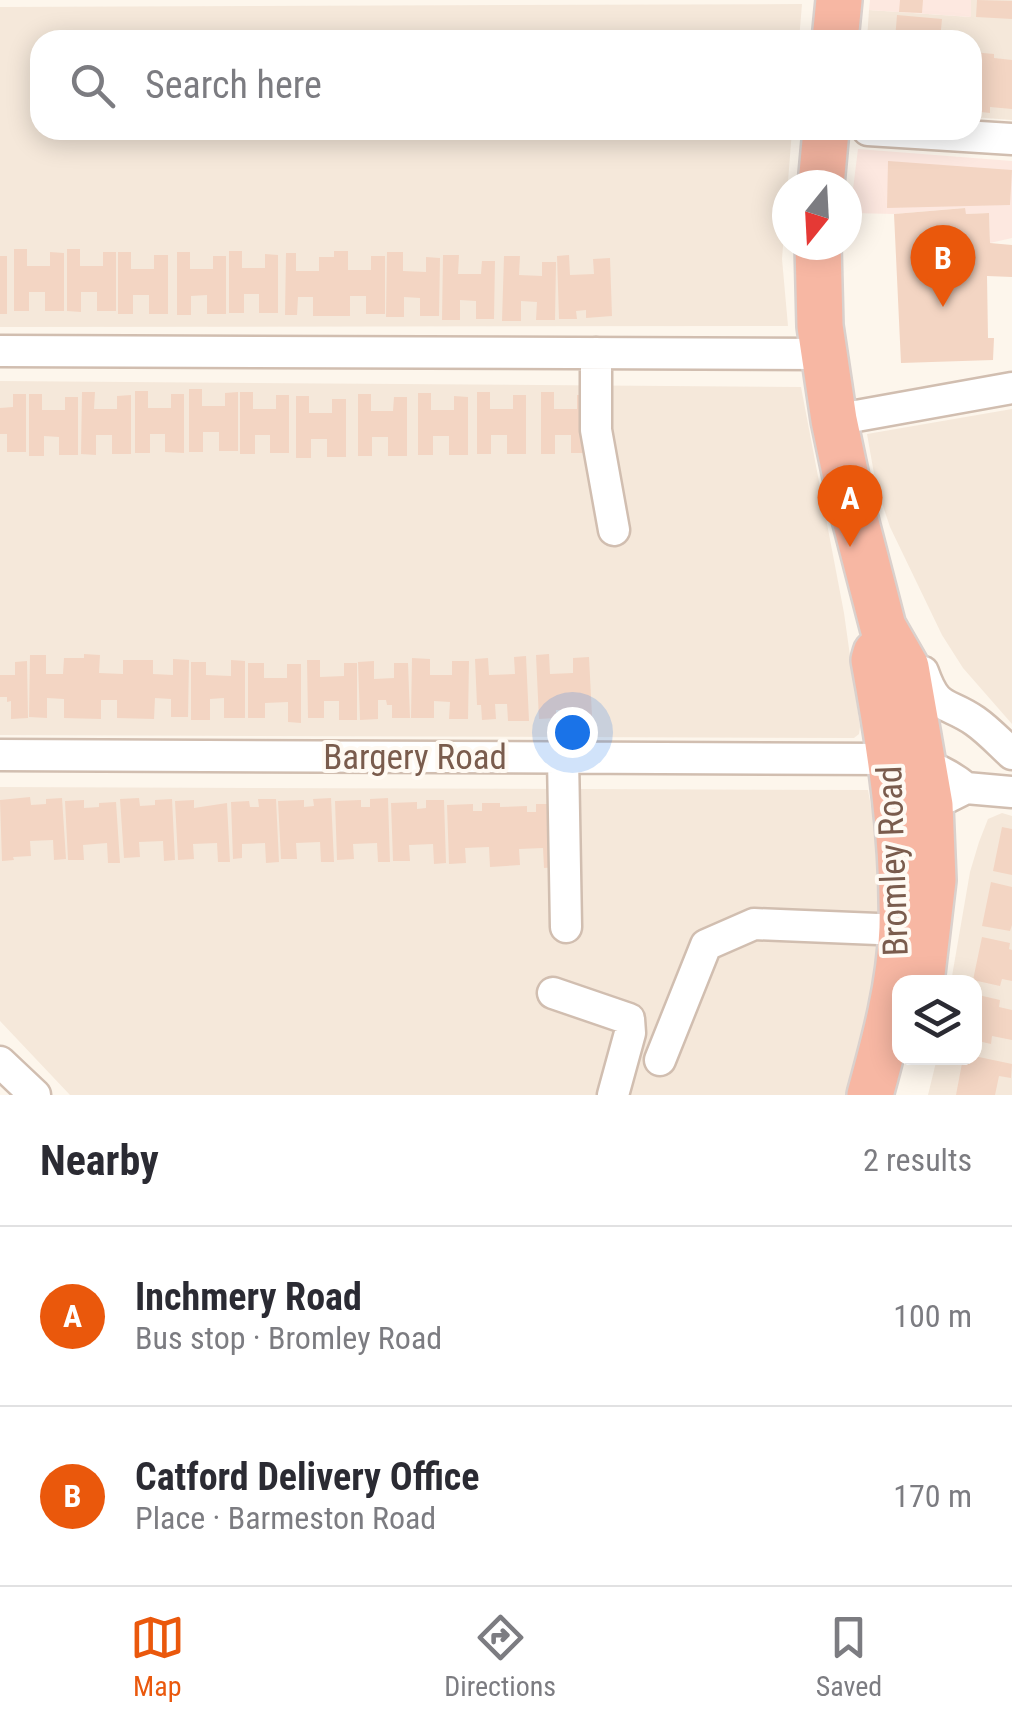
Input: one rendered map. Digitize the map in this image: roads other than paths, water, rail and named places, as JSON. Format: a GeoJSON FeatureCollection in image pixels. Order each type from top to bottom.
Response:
{"type":"FeatureCollection","features":[{"type":"Feature","properties":{"kind":"highway"},"geometry":{"type":"LineString","coordinates":[[836,30],[839,0]]}},
{"type":"Feature","properties":{"kind":"highway"},"geometry":{"type":"LineString","coordinates":[[822,170],[825,140]]}},
{"type":"Feature","properties":{"kind":"highway","name":"Bromley Road"},"geometry":{"type":"LineString","coordinates":[[818,260],[820,326],[834,420],[884,627],[906,667],[927,778],[934,880],[922,975]]}},
{"type":"Feature","properties":{"kind":"highway","name":"Bromley Road"},"geometry":{"type":"LineString","coordinates":[[884,627],[874,660],[927,778]]}},
{"type":"Feature","properties":{"kind":"highway","name":"Bromley Road"},"geometry":{"type":"LineString","coordinates":[[870,1095],[896,985],[902,930],[897,820],[927,778]]}},
{"type":"Feature","properties":{"kind":"highway"},"geometry":{"type":"LineString","coordinates":[[898,1095],[905,1065]]}},
{"type":"Feature","properties":{"kind":"street"},"geometry":{"type":"LineString","coordinates":[[982,137],[1012,139]]}},
{"type":"Feature","properties":{"kind":"street"},"geometry":{"type":"LineString","coordinates":[[0,351],[823,354]]}},
{"type":"Feature","properties":{"kind":"street"},"geometry":{"type":"LineString","coordinates":[[596,353],[596,430],[614,530]]}},
{"type":"Feature","properties":{"kind":"street"},"geometry":{"type":"LineString","coordinates":[[834,420],[1012,388]]}},
{"type":"Feature","properties":{"kind":"street"},"geometry":{"type":"LineString","coordinates":[[906,667],[923,672],[938,702],[974,720],[1011,753],[1004,791]]}},
{"type":"Feature","properties":{"kind":"street","name":"Bargery Road"},"geometry":{"type":"LineString","coordinates":[[0,755],[563,757],[927,778],[1004,791]]}},
{"type":"Feature","properties":{"kind":"street"},"geometry":{"type":"LineString","coordinates":[[563,757],[566,926]]}},
{"type":"Feature","properties":{"kind":"street"},"geometry":{"type":"LineString","coordinates":[[660,1060],[706,945],[754,924],[902,930]]}},
{"type":"Feature","properties":{"kind":"street"},"geometry":{"type":"LineString","coordinates":[[553,993],[629,1019],[630,1033],[613,1095]]}},
{"type":"Feature","properties":{"kind":"street"},"geometry":{"type":"LineString","coordinates":[[0,1062],[35,1095]]}},
{"type":"Feature","properties":{"kind":"place","name":"Catford Delivery Office"},"geometry":{"type":"Point","coordinates":[943,307]}},
{"type":"Feature","properties":{"kind":"place","name":"Inchmery Road"},"geometry":{"type":"Point","coordinates":[850,547]}}]}
